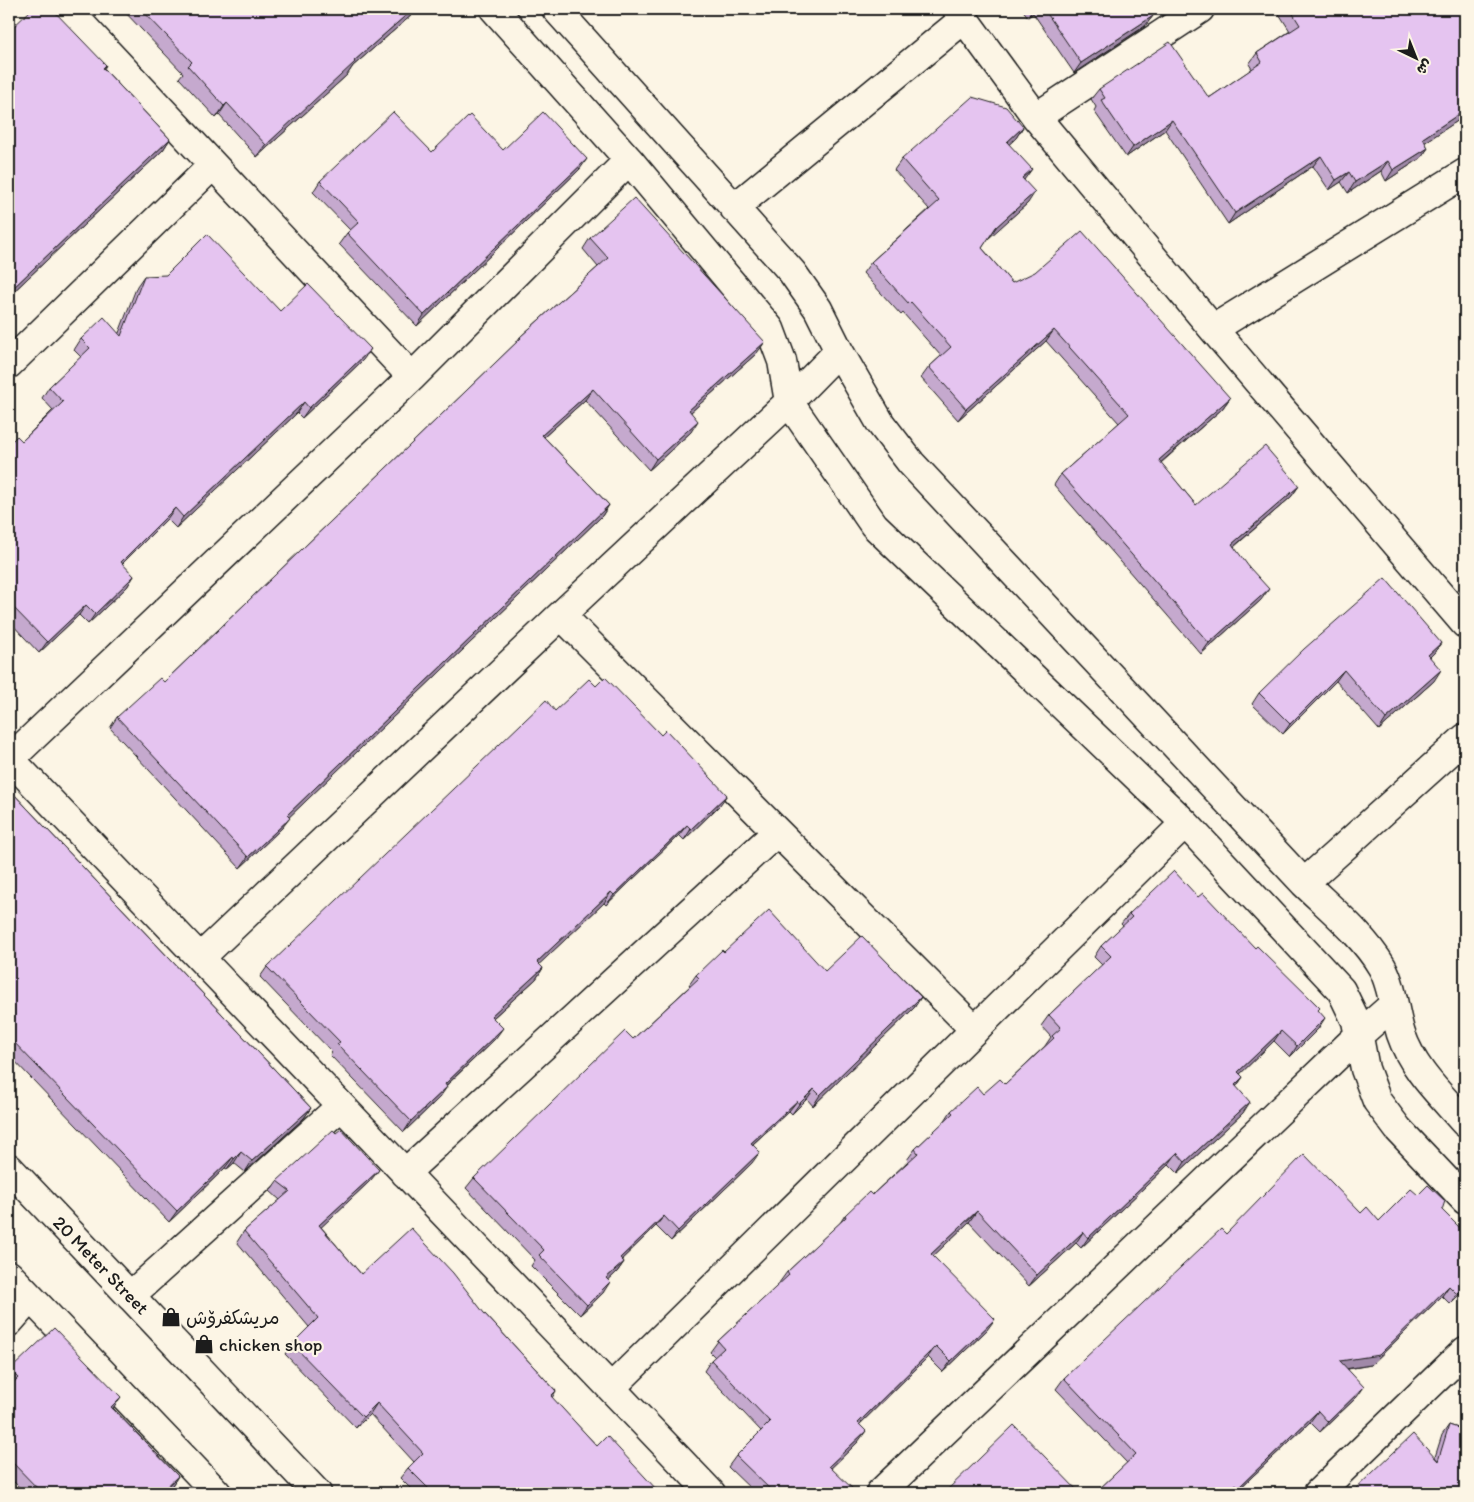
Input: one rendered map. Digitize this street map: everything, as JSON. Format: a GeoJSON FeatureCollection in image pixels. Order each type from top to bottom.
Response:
{"type":"FeatureCollection","features":[{"type":"Feature","properties":{"kind":"street"},"geometry":{"type":"LineString","coordinates":[[67,9],[412,377]]}},
{"type":"Feature","properties":{"kind":"street"},"geometry":{"type":"LineString","coordinates":[[494,9],[629,160],[770,329],[782,361],[789,402],[874,524],[1184,823],[1341,990],[1356,1021],[1365,1069],[1376,1101],[1398,1129],[1465,1200]]}},
{"type":"Feature","properties":{"kind":"street"},"geometry":{"type":"LineString","coordinates":[[556,9],[792,272],[818,309],[839,351],[881,424],[912,462],[1304,883],[1365,943],[1382,968],[1388,982],[1401,1034],[1416,1066],[1465,1123]]}},
{"type":"Feature","properties":{"kind":"street"},"geometry":{"type":"LineString","coordinates":[[1036,117],[1200,9]]}},
{"type":"Feature","properties":{"kind":"street"},"geometry":{"type":"LineString","coordinates":[[734,208],[961,14],[1036,117],[1212,329],[1465,624]]}},
{"type":"Feature","properties":{"kind":"street"},"geometry":{"type":"LineString","coordinates":[[629,160],[412,377],[9,758],[710,1493]]}},
{"type":"Feature","properties":{"kind":"street"},"geometry":{"type":"LineString","coordinates":[[9,364],[213,166]]}},
{"type":"Feature","properties":{"kind":"street"},"geometry":{"type":"LineString","coordinates":[[1212,329],[1465,173]]}},
{"type":"Feature","properties":{"kind":"street"},"geometry":{"type":"LineString","coordinates":[[200,958],[561,615],[789,402],[839,351]]}},
{"type":"Feature","properties":{"kind":"street"},"geometry":{"type":"LineString","coordinates":[[561,615],[975,1030]]}},
{"type":"Feature","properties":{"kind":"street"},"geometry":{"type":"LineString","coordinates":[[1304,883],[1465,738]]}},
{"type":"Feature","properties":{"kind":"street"},"geometry":{"type":"LineString","coordinates":[[611,1388],[1184,823]]}},
{"type":"Feature","properties":{"kind":"street"},"geometry":{"type":"LineString","coordinates":[[405,1173],[777,832]]}},
{"type":"Feature","properties":{"kind":"street"},"geometry":{"type":"LineString","coordinates":[[880,1493],[1359,1035],[1393,1005]]}},
{"type":"Feature","properties":{"kind":"street"},"geometry":{"type":"LineString","coordinates":[[130,1296],[341,1106]]}},
{"type":"Feature","properties":{"kind":"street","name":"20 Meter Street"},"geometry":{"type":"LineString","coordinates":[[9,1168],[317,1493]]}},
{"type":"Feature","properties":{"kind":"street"},"geometry":{"type":"LineString","coordinates":[[9,1275],[216,1493]]}},
{"type":"Feature","properties":{"kind":"street"},"geometry":{"type":"LineString","coordinates":[[9,1322],[30,1298]]}},
{"type":"Feature","properties":{"kind":"street"},"geometry":{"type":"LineString","coordinates":[[1318,1493],[1465,1351]]}},
{"type":"Feature","properties":{"kind":"building"},"geometry":{"type":"Polygon","coordinates":[[[32,9],[52,9],[106,65],[103,68],[170,139],[13,288],[9,284],[9,31],[32,9]]]}},
{"type":"Feature","properties":{"kind":"building"},"geometry":{"type":"Polygon","coordinates":[[[141,9],[413,9],[354,61],[266,145],[227,103],[224,106],[188,66],[192,62],[141,9]]]}},
{"type":"Feature","properties":{"kind":"building"},"geometry":{"type":"Polygon","coordinates":[[[1044,9],[1148,9],[1153,16],[1081,63],[1044,9]]]}},
{"type":"Feature","properties":{"kind":"building"},"geometry":{"type":"Polygon","coordinates":[[[1290,9],[1465,9],[1465,110],[1423,138],[1428,148],[1393,170],[1388,161],[1355,182],[1349,172],[1336,180],[1321,156],[1235,213],[1172,120],[1133,147],[1101,100],[1105,98],[1099,89],[1170,42],[1209,98],[1262,62],[1257,53],[1300,25],[1290,9]]]}},
{"type":"Feature","properties":{"kind":"building"},"geometry":{"type":"Polygon","coordinates":[[[972,97],[1006,107],[1023,127],[1007,142],[1032,169],[1022,178],[1035,192],[996,227],[982,248],[1012,283],[1035,272],[1082,231],[1230,398],[1159,460],[1196,505],[1265,446],[1299,486],[1232,544],[1269,589],[1209,643],[1061,474],[1129,414],[1054,330],[966,409],[929,367],[951,347],[911,302],[909,304],[871,262],[939,201],[902,159],[972,97]]]}},
{"type":"Feature","properties":{"kind":"building"},"geometry":{"type":"Polygon","coordinates":[[[393,112],[432,152],[470,115],[503,150],[543,112],[587,159],[424,315],[347,233],[359,222],[320,181],[393,112]]]}},
{"type":"Feature","properties":{"kind":"building"},"geometry":{"type":"Polygon","coordinates":[[[634,198],[765,342],[689,410],[698,421],[656,459],[593,389],[542,435],[609,505],[287,815],[290,818],[248,857],[117,717],[160,678],[164,682],[520,337],[608,258],[590,238],[634,198]]]}},
{"type":"Feature","properties":{"kind":"building"},"geometry":{"type":"Polygon","coordinates":[[[207,234],[280,311],[308,284],[371,349],[309,408],[304,402],[183,517],[175,508],[121,562],[134,576],[95,614],[86,605],[47,642],[9,603],[9,444],[17,436],[22,441],[63,402],[49,387],[90,348],[81,339],[104,317],[121,336],[144,276],[166,275],[207,234]]]}},
{"type":"Feature","properties":{"kind":"building"},"geometry":{"type":"Polygon","coordinates":[[[1385,578],[1441,643],[1428,655],[1441,670],[1386,719],[1344,670],[1290,724],[1259,693],[1304,649],[1385,578]]]}},
{"type":"Feature","properties":{"kind":"building"},"geometry":{"type":"Polygon","coordinates":[[[605,677],[661,735],[666,730],[727,795],[691,829],[687,825],[614,895],[611,892],[537,962],[543,968],[491,1016],[503,1028],[445,1084],[447,1087],[411,1121],[337,1044],[340,1042],[267,967],[546,700],[555,711],[589,679],[596,686],[605,677]]]}},
{"type":"Feature","properties":{"kind":"building"},"geometry":{"type":"Polygon","coordinates":[[[9,789],[311,1108],[252,1161],[241,1152],[234,1159],[233,1157],[177,1211],[9,1037],[9,789]]]}},
{"type":"Feature","properties":{"kind":"building"},"geometry":{"type":"Polygon","coordinates":[[[1174,871],[1198,897],[1203,893],[1255,948],[1257,946],[1320,1008],[1318,1010],[1325,1018],[1297,1046],[1281,1031],[1238,1072],[1243,1077],[1235,1085],[1250,1102],[1185,1162],[1177,1153],[1088,1238],[1083,1232],[1037,1275],[977,1211],[931,1254],[995,1319],[951,1361],[936,1346],[858,1423],[866,1431],[829,1466],[855,1493],[774,1493],[736,1456],[770,1422],[711,1360],[724,1348],[718,1341],[789,1275],[787,1272],[846,1217],[845,1215],[869,1192],[872,1195],[918,1153],[915,1149],[977,1087],[983,1094],[1000,1079],[1005,1084],[1054,1038],[1052,1036],[1061,1028],[1049,1015],[1111,956],[1101,946],[1132,917],[1129,914],[1174,871]]]}},
{"type":"Feature","properties":{"kind":"building"},"geometry":{"type":"Polygon","coordinates":[[[769,910],[825,971],[862,936],[921,997],[820,1095],[814,1089],[799,1104],[797,1101],[751,1143],[760,1152],[678,1231],[664,1216],[620,1258],[624,1262],[606,1278],[610,1282],[587,1305],[539,1255],[544,1250],[474,1178],[625,1031],[633,1039],[699,978],[696,975],[722,950],[724,952],[769,910]]]}},
{"type":"Feature","properties":{"kind":"building"},"geometry":{"type":"Polygon","coordinates":[[[341,1129],[379,1170],[319,1225],[361,1274],[411,1228],[453,1273],[484,1313],[556,1391],[551,1396],[597,1446],[607,1436],[658,1491],[656,1493],[433,1493],[408,1468],[423,1453],[377,1403],[363,1417],[292,1344],[318,1318],[244,1231],[290,1191],[277,1181],[333,1130],[336,1133],[341,1129]]]}},
{"type":"Feature","properties":{"kind":"building"},"geometry":{"type":"Polygon","coordinates":[[[1304,1154],[1361,1213],[1367,1207],[1379,1221],[1411,1189],[1418,1195],[1428,1185],[1445,1201],[1442,1210],[1465,1233],[1465,1286],[1457,1294],[1449,1286],[1379,1355],[1340,1361],[1364,1387],[1328,1422],[1318,1411],[1239,1487],[1236,1484],[1227,1493],[1095,1493],[1136,1454],[1064,1378],[1221,1229],[1226,1234],[1304,1154]]]}},
{"type":"Feature","properties":{"kind":"building"},"geometry":{"type":"Polygon","coordinates":[[[54,1328],[121,1397],[111,1407],[178,1476],[160,1493],[42,1493],[9,1459],[9,1387],[18,1378],[10,1370],[54,1328]]]}},
{"type":"Feature","properties":{"kind":"building"},"geometry":{"type":"Polygon","coordinates":[[[1465,1422],[1465,1493],[1351,1493],[1413,1434],[1438,1461],[1449,1425],[1458,1428],[1465,1422]]]}},
{"type":"Feature","properties":{"kind":"building"},"geometry":{"type":"Polygon","coordinates":[[[1014,1425],[1080,1493],[944,1493],[1014,1425]]]}},
{"type":"Feature","properties":{"kind":"place","name":"مریشکفرۆش"},"geometry":{"type":"Point","coordinates":[171,1317]}},
{"type":"Feature","properties":{"kind":"place","name":"chicken shop"},"geometry":{"type":"Point","coordinates":[204,1344]}}]}
